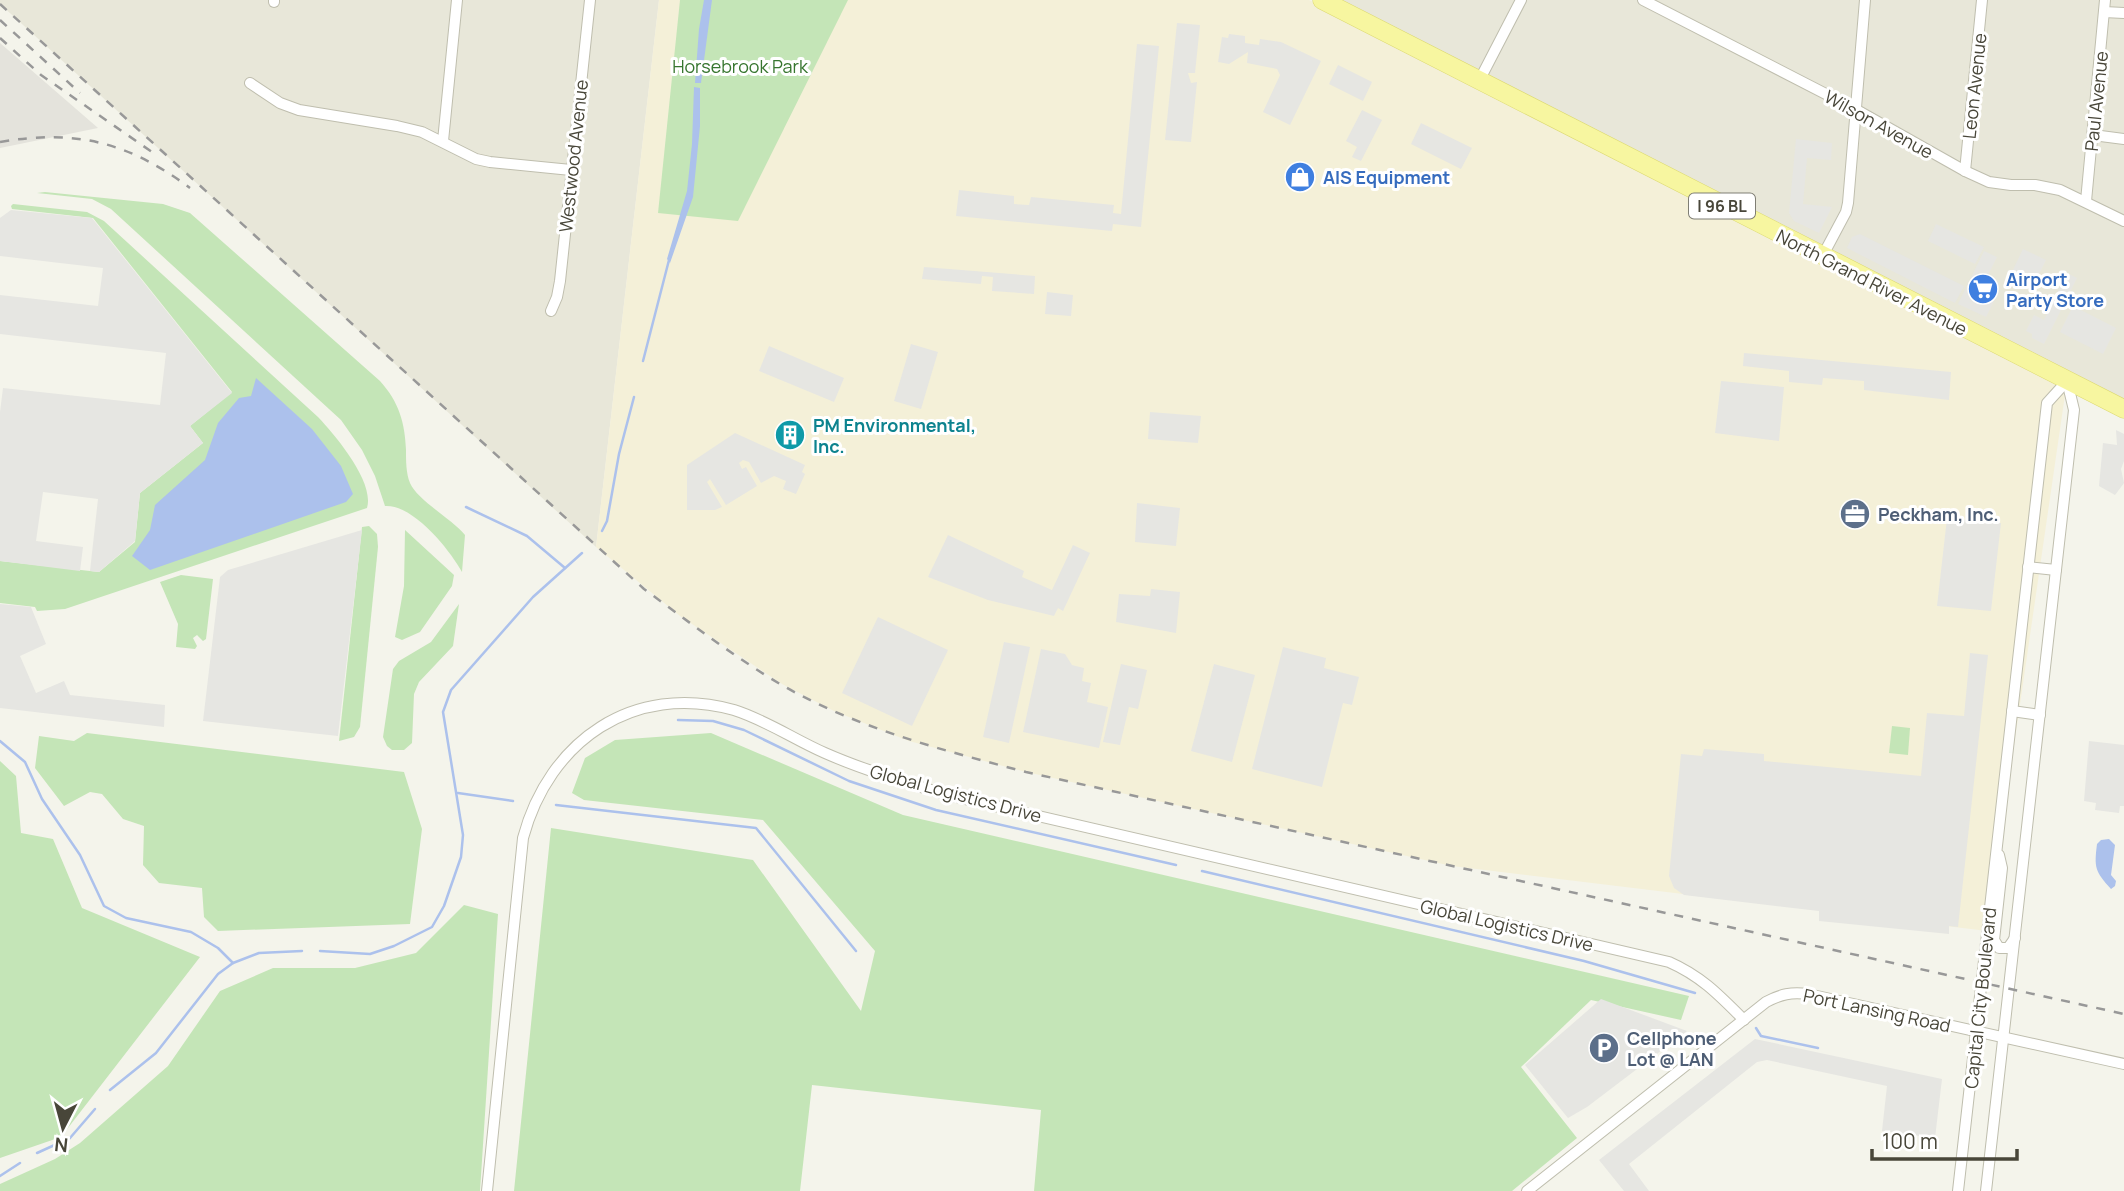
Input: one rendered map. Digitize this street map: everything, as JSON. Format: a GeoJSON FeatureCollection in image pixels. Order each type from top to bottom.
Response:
{"type":"FeatureCollection","features":[{"type":"Feature","properties":{"kind":"main road","name":"North Grand River Avenue"},"geometry":{"type":"LineString","coordinates":[[1326,1],[2124,410]]}},
{"type":"Feature","properties":{"kind":"street"},"geometry":{"type":"LineString","coordinates":[[443,141],[457,0]]}},
{"type":"Feature","properties":{"kind":"street","name":"Westwood Avenue"},"geometry":{"type":"LineString","coordinates":[[551,311],[560,281],[590,0]]}},
{"type":"Feature","properties":{"kind":"street"},"geometry":{"type":"LineString","coordinates":[[1479,81],[1521,0]]}},
{"type":"Feature","properties":{"kind":"street","name":"Wilson Avenue"},"geometry":{"type":"LineString","coordinates":[[1643,0],[1855,109],[1965,171],[1998,184],[2047,186],[2124,221]]}},
{"type":"Feature","properties":{"kind":"street"},"geometry":{"type":"LineString","coordinates":[[1822,257],[1846,212],[1865,0]]}},
{"type":"Feature","properties":{"kind":"street","name":"Leon Avenue"},"geometry":{"type":"LineString","coordinates":[[1965,171],[1982,0]]}},
{"type":"Feature","properties":{"kind":"street"},"geometry":{"type":"LineString","coordinates":[[2105,6],[2124,13]]}},
{"type":"Feature","properties":{"kind":"street","name":"Paul Avenue"},"geometry":{"type":"LineString","coordinates":[[2085,201],[2105,6]]}},
{"type":"Feature","properties":{"kind":"street"},"geometry":{"type":"LineString","coordinates":[[250,83],[280,103],[299,110],[397,126],[443,141],[461,152],[490,162],[571,170]]}},
{"type":"Feature","properties":{"kind":"street"},"geometry":{"type":"LineString","coordinates":[[2093,135],[2124,139]]}},
{"type":"Feature","properties":{"kind":"street","name":"Capital City Boulevard"},"geometry":{"type":"LineString","coordinates":[[1958,1191],[2047,402],[2067,381]]}},
{"type":"Feature","properties":{"kind":"street","name":"Capital City Boulevard"},"geometry":{"type":"LineString","coordinates":[[1986,1191],[2074,410],[2067,381]]}},
{"type":"Feature","properties":{"kind":"street"},"geometry":{"type":"LineString","coordinates":[[2028,567],[2056,570]]}},
{"type":"Feature","properties":{"kind":"street","name":"Global Logistics Drive"},"geometry":{"type":"LineString","coordinates":[[488,1191],[523,839],[529,816],[553,770],[568,752],[595,730],[641,709],[673,703],[734,710],[828,755],[952,796],[1669,962],[1690,971],[1708,984],[1744,1020]]}},
{"type":"Feature","properties":{"kind":"street"},"geometry":{"type":"LineString","coordinates":[[2012,711],[2040,715]]}},
{"type":"Feature","properties":{"kind":"street","name":"Capital City Boulevard"},"geometry":{"type":"LineString","coordinates":[[1996,846],[2002,868],[1994,940],[1998,948],[2008,947],[2015,937]]}},
{"type":"Feature","properties":{"kind":"street","name":"Port Lansing Road"},"geometry":{"type":"LineString","coordinates":[[1527,1191],[1779,994],[1808,994],[2124,1064]]}},
{"type":"Feature","properties":{"kind":"shaded area"},"geometry":{"type":"Polygon","coordinates":[[[0,0],[659,0],[596,547],[0,4],[0,0]]]}},
{"type":"Feature","properties":{"kind":"shaded area"},"geometry":{"type":"Polygon","coordinates":[[[659,0],[1309,0],[2067,381],[1987,931],[1452,866],[1026,772],[909,741],[834,711],[782,684],[680,616],[596,547],[659,0]]]}},
{"type":"Feature","properties":{"kind":"shaded area"},"geometry":{"type":"Polygon","coordinates":[[[1323,0],[2124,0],[2124,409],[1323,0]]]}},
{"type":"Feature","properties":{"kind":"shaded area"},"geometry":{"type":"Polygon","coordinates":[[[1177,23],[1200,25],[1195,73],[1188,73],[1191,83],[1197,82],[1191,142],[1165,140],[1177,23]]]}},
{"type":"Feature","properties":{"kind":"shaded area"},"geometry":{"type":"Polygon","coordinates":[[[1229,34],[1245,36],[1245,43],[1259,45],[1260,39],[1281,42],[1321,61],[1290,125],[1263,112],[1280,75],[1277,69],[1247,63],[1248,52],[1229,64],[1218,62],[1222,37],[1228,38],[1229,34]]]}},
{"type":"Feature","properties":{"kind":"shaded area"},"geometry":{"type":"Polygon","coordinates":[[[0,43],[98,128],[0,148],[0,43]]]}},
{"type":"Feature","properties":{"kind":"shaded area"},"geometry":{"type":"Polygon","coordinates":[[[1137,44],[1159,46],[1141,227],[1113,224],[1112,231],[956,216],[959,190],[1014,196],[1014,204],[1029,205],[1031,197],[1114,205],[1113,213],[1121,214],[1137,44]]]}},
{"type":"Feature","properties":{"kind":"shaded area"},"geometry":{"type":"Polygon","coordinates":[[[1338,65],[1372,82],[1363,101],[1329,84],[1338,65]]]}},
{"type":"Feature","properties":{"kind":"shaded area"},"geometry":{"type":"Polygon","coordinates":[[[1362,110],[1382,120],[1361,161],[1352,157],[1357,147],[1346,141],[1362,110]]]}},
{"type":"Feature","properties":{"kind":"shaded area"},"geometry":{"type":"Polygon","coordinates":[[[1421,123],[1472,148],[1461,169],[1411,144],[1421,123]]]}},
{"type":"Feature","properties":{"kind":"shaded area"},"geometry":{"type":"Polygon","coordinates":[[[1796,139],[1832,143],[1831,160],[1807,158],[1803,204],[1832,207],[1819,233],[1794,221],[1789,213],[1796,139]]]}},
{"type":"Feature","properties":{"kind":"shaded area"},"geometry":{"type":"Polygon","coordinates":[[[11,210],[92,218],[232,393],[190,426],[203,443],[140,493],[135,541],[99,572],[90,571],[98,499],[43,492],[36,541],[83,547],[80,571],[0,561],[0,412],[3,388],[160,405],[166,353],[0,334],[0,295],[98,306],[103,268],[0,256],[0,218],[11,210]]]}},
{"type":"Feature","properties":{"kind":"shaded area"},"geometry":{"type":"Polygon","coordinates":[[[1936,224],[1984,247],[1975,264],[1928,241],[1936,224]]]}},
{"type":"Feature","properties":{"kind":"shaded area"},"geometry":{"type":"Polygon","coordinates":[[[1860,234],[1964,286],[1955,303],[1847,248],[1852,237],[1860,234]]]}},
{"type":"Feature","properties":{"kind":"shaded area"},"geometry":{"type":"Polygon","coordinates":[[[2023,249],[2046,260],[2034,284],[2011,274],[2023,249]]]}},
{"type":"Feature","properties":{"kind":"shaded area"},"geometry":{"type":"Polygon","coordinates":[[[1984,251],[1997,257],[1979,293],[1994,301],[1986,317],[1958,304],[1984,251]]]}},
{"type":"Feature","properties":{"kind":"shaded area"},"geometry":{"type":"Polygon","coordinates":[[[924,267],[1035,276],[1034,294],[992,291],[993,277],[982,276],[981,284],[922,279],[924,267]]]}},
{"type":"Feature","properties":{"kind":"shaded area"},"geometry":{"type":"Polygon","coordinates":[[[2067,273],[2077,278],[2044,344],[2032,338],[2032,334],[2026,331],[2034,315],[2044,320],[2067,273]]]}},
{"type":"Feature","properties":{"kind":"shaded area"},"geometry":{"type":"Polygon","coordinates":[[[1047,292],[1073,295],[1071,316],[1045,314],[1047,292]]]}},
{"type":"Feature","properties":{"kind":"shaded area"},"geometry":{"type":"Polygon","coordinates":[[[2073,306],[2116,328],[2103,354],[2060,332],[2073,306]]]}},
{"type":"Feature","properties":{"kind":"shaded area"},"geometry":{"type":"Polygon","coordinates":[[[911,344],[938,352],[921,409],[894,401],[911,344]]]}},
{"type":"Feature","properties":{"kind":"shaded area"},"geometry":{"type":"Polygon","coordinates":[[[769,346],[844,378],[834,402],[759,371],[769,346]]]}},
{"type":"Feature","properties":{"kind":"shaded area"},"geometry":{"type":"Polygon","coordinates":[[[1744,353],[1951,372],[1949,400],[1864,390],[1864,381],[1823,378],[1822,385],[1789,382],[1789,371],[1743,366],[1744,353]]]}},
{"type":"Feature","properties":{"kind":"shaded area"},"geometry":{"type":"Polygon","coordinates":[[[1721,381],[1784,387],[1779,441],[1715,433],[1721,381]]]}},
{"type":"Feature","properties":{"kind":"shaded area"},"geometry":{"type":"Polygon","coordinates":[[[1150,412],[1201,416],[1198,443],[1148,439],[1150,412]]]}},
{"type":"Feature","properties":{"kind":"shaded area"},"geometry":{"type":"Polygon","coordinates":[[[2116,430],[2124,434],[2124,461],[2121,469],[2124,483],[2115,495],[2099,486],[2103,443],[2117,445],[2116,430]]]}},
{"type":"Feature","properties":{"kind":"shaded area"},"geometry":{"type":"Polygon","coordinates":[[[735,433],[805,465],[802,472],[805,474],[796,494],[783,489],[786,481],[774,476],[761,483],[749,462],[743,460],[739,463],[742,469],[746,467],[757,486],[726,505],[710,479],[707,482],[722,507],[715,510],[687,510],[687,465],[735,433]]]}},
{"type":"Feature","properties":{"kind":"shaded area"},"geometry":{"type":"Polygon","coordinates":[[[1137,503],[1180,508],[1176,546],[1135,542],[1137,503]]]}},
{"type":"Feature","properties":{"kind":"shaded area"},"geometry":{"type":"Polygon","coordinates":[[[1947,518],[2001,523],[1991,611],[1937,606],[1947,518]]]}},
{"type":"Feature","properties":{"kind":"shaded area"},"geometry":{"type":"Polygon","coordinates":[[[362,530],[338,736],[203,721],[220,577],[228,570],[362,530]]]}},
{"type":"Feature","properties":{"kind":"shaded area"},"geometry":{"type":"Polygon","coordinates":[[[948,535],[1024,571],[1022,577],[1052,590],[1073,545],[1090,553],[1063,611],[1058,608],[1054,616],[988,600],[928,577],[948,535]]]}},
{"type":"Feature","properties":{"kind":"shaded area"},"geometry":{"type":"Polygon","coordinates":[[[1151,589],[1180,592],[1176,633],[1116,622],[1119,594],[1150,596],[1151,589]]]}},
{"type":"Feature","properties":{"kind":"shaded area"},"geometry":{"type":"Polygon","coordinates":[[[0,604],[31,607],[46,644],[20,656],[36,693],[64,681],[70,695],[165,705],[164,727],[0,708],[0,604]]]}},
{"type":"Feature","properties":{"kind":"shaded area"},"geometry":{"type":"Polygon","coordinates":[[[878,617],[948,650],[912,726],[842,693],[878,617]]]}},
{"type":"Feature","properties":{"kind":"shaded area"},"geometry":{"type":"Polygon","coordinates":[[[1004,642],[1030,647],[1009,743],[983,737],[1004,642]]]}},
{"type":"Feature","properties":{"kind":"shaded area"},"geometry":{"type":"Polygon","coordinates":[[[1283,647],[1326,658],[1324,668],[1359,677],[1352,705],[1343,703],[1322,787],[1252,769],[1283,647]]]}},
{"type":"Feature","properties":{"kind":"shaded area"},"geometry":{"type":"Polygon","coordinates":[[[1041,649],[1065,654],[1072,665],[1084,668],[1082,681],[1091,683],[1087,702],[1108,707],[1099,748],[1023,732],[1041,649]]]}},
{"type":"Feature","properties":{"kind":"shaded area"},"geometry":{"type":"Polygon","coordinates":[[[1970,653],[1988,655],[1958,927],[1949,926],[1949,934],[1819,921],[1819,911],[1684,895],[1674,888],[1669,876],[1681,754],[1702,756],[1704,749],[1764,754],[1764,761],[1921,776],[1927,713],[1964,716],[1970,653]]]}},
{"type":"Feature","properties":{"kind":"shaded area"},"geometry":{"type":"Polygon","coordinates":[[[1121,664],[1147,670],[1138,709],[1129,707],[1120,745],[1103,742],[1121,664]]]}},
{"type":"Feature","properties":{"kind":"shaded area"},"geometry":{"type":"Polygon","coordinates":[[[1214,664],[1255,675],[1232,762],[1191,751],[1214,664]]]}},
{"type":"Feature","properties":{"kind":"shaded area"},"geometry":{"type":"Polygon","coordinates":[[[2089,741],[2124,745],[2124,806],[2120,806],[2119,813],[2095,810],[2096,803],[2084,801],[2089,741]]]}},
{"type":"Feature","properties":{"kind":"shaded area","name":"Cellphone Lot @ LAN"},"geometry":{"type":"Polygon","coordinates":[[[1601,999],[1687,1031],[1587,1107],[1568,1118],[1525,1065],[1601,999]]]}},
{"type":"Feature","properties":{"kind":"shaded area"},"geometry":{"type":"Polygon","coordinates":[[[1755,1039],[1942,1079],[1935,1138],[1882,1131],[1887,1086],[1767,1060],[1757,1062],[1629,1164],[1649,1191],[1624,1191],[1599,1160],[1755,1039]]]}},
{"type":"Feature","properties":{"kind":"green space","name":"Horsebrook Park"},"geometry":{"type":"Polygon","coordinates":[[[680,0],[848,0],[738,221],[658,213],[680,0]]]}},
{"type":"Feature","properties":{"kind":"green space"},"geometry":{"type":"Polygon","coordinates":[[[37,193],[163,204],[190,213],[380,381],[392,397],[402,422],[410,483],[420,496],[465,535],[462,572],[440,541],[419,520],[396,507],[385,506],[375,476],[362,450],[341,420],[111,209],[92,199],[37,193]]]}},
{"type":"Feature","properties":{"kind":"green space"},"geometry":{"type":"Polygon","coordinates":[[[13,204],[87,212],[104,221],[318,417],[343,447],[359,473],[368,497],[367,508],[65,609],[37,611],[35,607],[0,603],[0,561],[99,572],[135,542],[140,493],[203,443],[190,426],[232,392],[93,218],[12,209],[13,204]]]}},
{"type":"Feature","properties":{"kind":"green space"},"geometry":{"type":"Polygon","coordinates":[[[369,526],[377,534],[378,547],[360,727],[354,737],[339,741],[362,527],[369,526]]]}},
{"type":"Feature","properties":{"kind":"green space"},"geometry":{"type":"Polygon","coordinates":[[[405,530],[454,575],[452,586],[420,632],[402,640],[395,637],[404,586],[405,530]]]}},
{"type":"Feature","properties":{"kind":"green space"},"geometry":{"type":"Polygon","coordinates":[[[181,575],[213,579],[206,639],[203,641],[197,635],[193,638],[197,646],[195,649],[176,647],[178,624],[160,582],[181,575]]]}},
{"type":"Feature","properties":{"kind":"green space"},"geometry":{"type":"Polygon","coordinates":[[[459,604],[453,646],[419,682],[414,694],[412,743],[404,750],[392,750],[383,737],[393,669],[399,661],[431,642],[459,604]]]}},
{"type":"Feature","properties":{"kind":"green space"},"geometry":{"type":"Polygon","coordinates":[[[1892,726],[1910,728],[1908,755],[1889,753],[1892,726]]]}},
{"type":"Feature","properties":{"kind":"green space"},"geometry":{"type":"Polygon","coordinates":[[[87,733],[404,772],[422,829],[410,924],[218,931],[204,917],[202,888],[159,883],[143,865],[144,826],[123,819],[102,794],[90,792],[64,806],[35,768],[39,736],[74,741],[87,733]]]}},
{"type":"Feature","properties":{"kind":"green space"},"geometry":{"type":"Polygon","coordinates":[[[711,733],[903,815],[1689,996],[1681,1020],[1591,1000],[1521,1067],[1577,1138],[1512,1191],[1034,1191],[1041,1110],[812,1085],[800,1191],[514,1191],[551,828],[753,860],[861,1011],[875,951],[763,820],[584,800],[572,793],[585,758],[615,740],[711,733]]]}},
{"type":"Feature","properties":{"kind":"green space"},"geometry":{"type":"Polygon","coordinates":[[[0,761],[16,776],[21,833],[53,839],[82,908],[200,957],[61,1137],[0,1158],[0,761]]]}},
{"type":"Feature","properties":{"kind":"green space"},"geometry":{"type":"Polygon","coordinates":[[[464,905],[498,914],[480,1191],[0,1191],[0,1184],[55,1159],[80,1143],[168,1066],[220,991],[273,968],[355,968],[416,953],[464,905]]]}},
{"type":"Feature","properties":{"kind":"water"},"geometry":{"type":"Polygon","coordinates":[[[704,0],[712,0],[701,83],[695,83],[699,29],[704,0]]]}},
{"type":"Feature","properties":{"kind":"water"},"geometry":{"type":"Polygon","coordinates":[[[694,87],[700,88],[700,126],[693,197],[670,263],[667,259],[687,191],[694,87]]]}},
{"type":"Feature","properties":{"kind":"water"},"geometry":{"type":"Polygon","coordinates":[[[256,378],[312,429],[341,466],[353,494],[346,502],[150,570],[132,556],[150,530],[155,505],[205,460],[218,423],[239,398],[251,396],[256,378]]]}},
{"type":"Feature","properties":{"kind":"water"},"geometry":{"type":"Polygon","coordinates":[[[2109,839],[2115,845],[2111,875],[2116,881],[2111,889],[2097,869],[2096,859],[2097,844],[2101,840],[2109,839]]]}},
{"type":"Feature","properties":{"kind":"waterway"},"geometry":{"type":"LineString","coordinates":[[643,361],[669,260]]}},
{"type":"Feature","properties":{"kind":"waterway"},"geometry":{"type":"LineString","coordinates":[[602,531],[607,521],[619,454],[634,397]]}},
{"type":"Feature","properties":{"kind":"waterway"},"geometry":{"type":"LineString","coordinates":[[466,507],[527,536],[565,568]]}},
{"type":"Feature","properties":{"kind":"waterway"},"geometry":{"type":"LineString","coordinates":[[320,951],[370,954],[394,946],[432,927],[444,906],[461,857],[463,835],[443,712],[451,690],[533,597],[582,553]]}},
{"type":"Feature","properties":{"kind":"waterway"},"geometry":{"type":"LineString","coordinates":[[678,720],[713,721],[744,730],[849,781],[936,810],[1176,865]]}},
{"type":"Feature","properties":{"kind":"waterway"},"geometry":{"type":"LineString","coordinates":[[0,741],[25,762],[42,799],[80,855],[104,906],[126,918],[191,932],[218,948],[233,963]]}},
{"type":"Feature","properties":{"kind":"waterway"},"geometry":{"type":"LineString","coordinates":[[458,793],[513,801]]}},
{"type":"Feature","properties":{"kind":"waterway"},"geometry":{"type":"LineString","coordinates":[[556,805],[756,828],[856,951]]}},
{"type":"Feature","properties":{"kind":"waterway"},"geometry":{"type":"LineString","coordinates":[[1202,871],[1584,961],[1695,993]]}},
{"type":"Feature","properties":{"kind":"waterway"},"geometry":{"type":"LineString","coordinates":[[110,1090],[156,1053],[218,974],[233,963],[259,953],[302,951]]}},
{"type":"Feature","properties":{"kind":"waterway"},"geometry":{"type":"LineString","coordinates":[[1756,1028],[1761,1036],[1818,1048]]}},
{"type":"Feature","properties":{"kind":"waterway"},"geometry":{"type":"LineString","coordinates":[[37,1153],[70,1138],[95,1109]]}},
{"type":"Feature","properties":{"kind":"waterway"},"geometry":{"type":"LineString","coordinates":[[0,1176],[20,1163]]}},
{"type":"Feature","properties":{"kind":"railway"},"geometry":{"type":"LineString","coordinates":[[0,4],[644,589],[745,662],[809,700],[900,736],[1026,772],[2124,1014]]}},
{"type":"Feature","properties":{"kind":"railway"},"geometry":{"type":"LineString","coordinates":[[0,20],[80,93]]}},
{"type":"Feature","properties":{"kind":"railway"},"geometry":{"type":"LineString","coordinates":[[0,38],[41,75],[152,152]]}},
{"type":"Feature","properties":{"kind":"railway"},"geometry":{"type":"LineString","coordinates":[[0,142],[53,137],[100,143],[145,160],[190,188]]}},
{"type":"Feature","properties":{"kind":"place","name":"AIS Equipment"},"geometry":{"type":"Point","coordinates":[1300,177]}},
{"type":"Feature","properties":{"kind":"place","name":"Airport Party Store"},"geometry":{"type":"Point","coordinates":[1983,289]}},
{"type":"Feature","properties":{"kind":"place","name":"PM Environmental, Inc."},"geometry":{"type":"Point","coordinates":[790,435]}},
{"type":"Feature","properties":{"kind":"place","name":"Peckham, Inc."},"geometry":{"type":"Point","coordinates":[1855,514]}},
{"type":"Feature","properties":{"kind":"place","name":"Cellphone Lot @ LAN"},"geometry":{"type":"Point","coordinates":[1604,1048]}}]}
